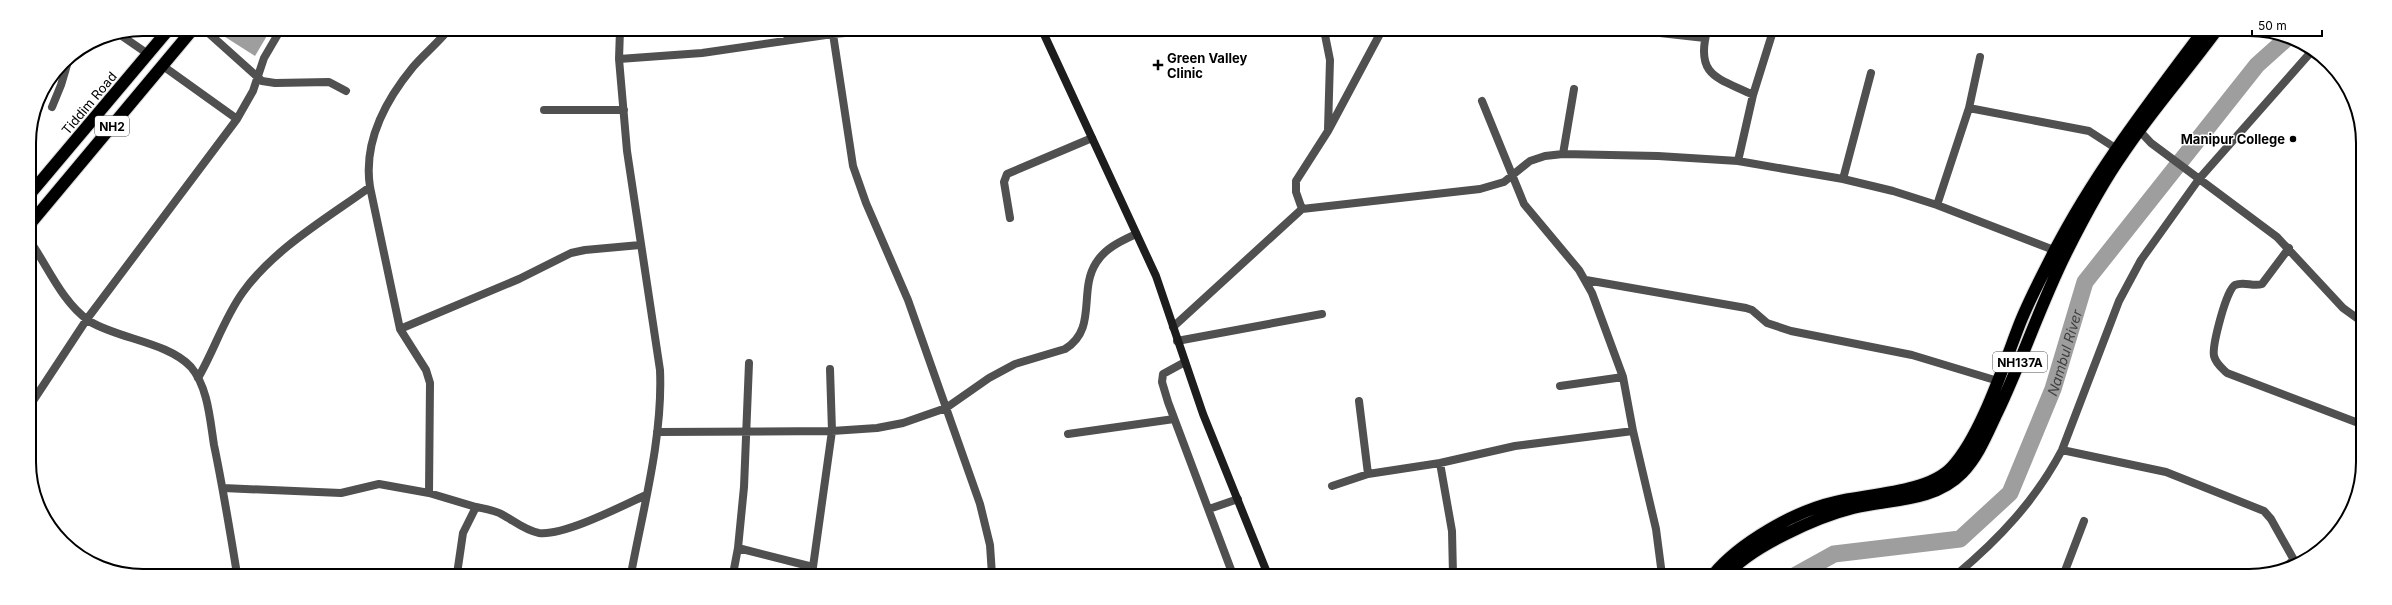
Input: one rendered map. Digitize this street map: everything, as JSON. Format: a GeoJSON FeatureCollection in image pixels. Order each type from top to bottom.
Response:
{"type":"FeatureCollection","features":[{"type":"Feature","properties":{"kind":"highway","name":"Tiddim Road"},"geometry":{"type":"LineString","coordinates":[[36,187],[163,36]]}},
{"type":"Feature","properties":{"kind":"highway","name":"NH2"},"geometry":{"type":"LineString","coordinates":[[36,217],[187,36]]}},
{"type":"Feature","properties":{"kind":"highway","name":"NH137A"},"geometry":{"type":"LineString","coordinates":[[1718,569],[1723,563],[1744,547],[1792,518],[1832,502],[1918,486],[1937,478],[1950,469],[1972,436],[1998,381],[2021,320],[2119,150],[2200,36]]}},
{"type":"Feature","properties":{"kind":"highway","name":"NH137A"},"geometry":{"type":"LineString","coordinates":[[2136,127],[2212,36]]}},
{"type":"Feature","properties":{"kind":"highway","name":"NH137A"},"geometry":{"type":"LineString","coordinates":[[1734,569],[1749,557],[1807,524],[1852,508],[1933,492],[1953,482],[1980,449],[2016,374],[2060,253]]}},
{"type":"Feature","properties":{"kind":"street"},"geometry":{"type":"LineString","coordinates":[[212,36],[257,78],[275,84],[329,82],[346,91]]}},
{"type":"Feature","properties":{"kind":"street"},"geometry":{"type":"LineString","coordinates":[[36,397],[88,320],[248,103],[264,58],[278,36]]}},
{"type":"Feature","properties":{"kind":"street"},"geometry":{"type":"LineString","coordinates":[[429,494],[430,383],[426,370],[404,339],[400,329],[370,187],[368,164],[376,126],[386,107],[414,66],[442,36]]}},
{"type":"Feature","properties":{"kind":"street"},"geometry":{"type":"LineString","coordinates":[[620,36],[619,59],[627,151],[660,370],[660,408],[657,432],[632,569]]}},
{"type":"Feature","properties":{"kind":"street"},"geometry":{"type":"LineString","coordinates":[[787,36],[788,40]]}},
{"type":"Feature","properties":{"kind":"street"},"geometry":{"type":"LineString","coordinates":[[619,59],[702,53],[818,36]]}},
{"type":"Feature","properties":{"kind":"street"},"geometry":{"type":"LineString","coordinates":[[833,36],[853,166],[866,203],[908,300],[986,522],[990,545],[992,569]]}},
{"type":"Feature","properties":{"kind":"street"},"geometry":{"type":"LineString","coordinates":[[1045,36],[1156,276],[1178,341],[1183,363],[1235,500],[1265,569]]}},
{"type":"Feature","properties":{"kind":"street"},"geometry":{"type":"LineString","coordinates":[[1325,36],[1330,60],[1328,131]]}},
{"type":"Feature","properties":{"kind":"street"},"geometry":{"type":"LineString","coordinates":[[1302,209],[1296,192],[1296,181],[1328,131],[1379,36]]}},
{"type":"Feature","properties":{"kind":"street"},"geometry":{"type":"LineString","coordinates":[[1706,36],[1703,57],[1705,66],[1711,74],[1753,95]]}},
{"type":"Feature","properties":{"kind":"street"},"geometry":{"type":"LineString","coordinates":[[1738,161],[1753,95],[1771,36]]}},
{"type":"Feature","properties":{"kind":"street"},"geometry":{"type":"LineString","coordinates":[[124,38],[148,54]]}},
{"type":"Feature","properties":{"kind":"street"},"geometry":{"type":"LineString","coordinates":[[1964,569],[2011,525],[2039,490],[2062,450],[2128,282],[2198,178],[2309,54]]}},
{"type":"Feature","properties":{"kind":"street"},"geometry":{"type":"LineString","coordinates":[[1937,204],[1969,108],[1980,57]]}},
{"type":"Feature","properties":{"kind":"street"},"geometry":{"type":"LineString","coordinates":[[163,66],[237,119]]}},
{"type":"Feature","properties":{"kind":"street"},"geometry":{"type":"LineString","coordinates":[[52,106],[66,68]]}},
{"type":"Feature","properties":{"kind":"street"},"geometry":{"type":"LineString","coordinates":[[1843,179],[1871,73]]}},
{"type":"Feature","properties":{"kind":"street"},"geometry":{"type":"LineString","coordinates":[[1563,154],[1574,89]]}},
{"type":"Feature","properties":{"kind":"street"},"geometry":{"type":"LineString","coordinates":[[1482,101],[1512,177],[1529,210],[1586,280],[1624,377],[1633,431],[1656,529],[1661,569]]}},
{"type":"Feature","properties":{"kind":"street"},"geometry":{"type":"LineString","coordinates":[[1969,108],[2089,131],[2119,150]]}},
{"type":"Feature","properties":{"kind":"street"},"geometry":{"type":"LineString","coordinates":[[544,110],[624,110]]}},
{"type":"Feature","properties":{"kind":"street"},"geometry":{"type":"LineString","coordinates":[[2136,127],[2151,142],[2289,248],[2343,308],[2356,317]]}},
{"type":"Feature","properties":{"kind":"street"},"geometry":{"type":"LineString","coordinates":[[1010,218],[1004,182],[1007,174],[1092,138]]}},
{"type":"Feature","properties":{"kind":"street"},"geometry":{"type":"LineString","coordinates":[[1173,327],[1302,209],[1480,189],[1494,186],[1512,177],[1530,160],[1563,154],[1658,156],[1738,161],[1843,179],[1893,191],[1937,204],[2060,253]]}},
{"type":"Feature","properties":{"kind":"street"},"geometry":{"type":"LineString","coordinates":[[198,378],[232,308],[253,279],[304,234],[370,187]]}},
{"type":"Feature","properties":{"kind":"street"},"geometry":{"type":"LineString","coordinates":[[657,432],[832,431],[877,428],[903,423],[946,408],[1000,371],[1015,364],[1065,349],[1074,343],[1081,334],[1084,324],[1089,281],[1096,263],[1106,250],[1136,234]]}},
{"type":"Feature","properties":{"kind":"street"},"geometry":{"type":"LineString","coordinates":[[400,329],[519,279],[571,254],[585,250],[640,245]]}},
{"type":"Feature","properties":{"kind":"street"},"geometry":{"type":"LineString","coordinates":[[2289,248],[2262,284],[2256,286],[2242,283],[2234,286],[2229,291],[2219,327],[2215,358],[2218,364],[2228,373],[2356,422]]}},
{"type":"Feature","properties":{"kind":"street"},"geometry":{"type":"LineString","coordinates":[[36,250],[69,301],[88,320],[99,326],[170,353],[190,367],[198,378],[206,400],[223,488],[236,569]]}},
{"type":"Feature","properties":{"kind":"street"},"geometry":{"type":"LineString","coordinates":[[1586,280],[1746,308],[1756,312],[1767,323],[1791,331],[1912,355],[1998,381]]}},
{"type":"Feature","properties":{"kind":"street"},"geometry":{"type":"LineString","coordinates":[[1178,341],[1322,314]]}},
{"type":"Feature","properties":{"kind":"street"},"geometry":{"type":"LineString","coordinates":[[734,569],[738,548],[747,431],[749,363]]}},
{"type":"Feature","properties":{"kind":"street"},"geometry":{"type":"LineString","coordinates":[[1183,363],[1163,374],[1162,382],[1174,419],[1209,509],[1230,569]]}},
{"type":"Feature","properties":{"kind":"street"},"geometry":{"type":"LineString","coordinates":[[812,569],[832,431],[830,369]]}},
{"type":"Feature","properties":{"kind":"street"},"geometry":{"type":"LineString","coordinates":[[1560,386],[1624,377]]}},
{"type":"Feature","properties":{"kind":"street"},"geometry":{"type":"LineString","coordinates":[[1360,401],[1368,474]]}},
{"type":"Feature","properties":{"kind":"street"},"geometry":{"type":"LineString","coordinates":[[1068,434],[1174,419]]}},
{"type":"Feature","properties":{"kind":"street"},"geometry":{"type":"LineString","coordinates":[[1332,486],[1368,474],[1440,463],[1515,446],[1633,431]]}},
{"type":"Feature","properties":{"kind":"street"},"geometry":{"type":"LineString","coordinates":[[2062,450],[2166,472],[2264,511],[2295,559]]}},
{"type":"Feature","properties":{"kind":"street"},"geometry":{"type":"LineString","coordinates":[[1440,463],[1452,531],[1453,569]]}},
{"type":"Feature","properties":{"kind":"street"},"geometry":{"type":"LineString","coordinates":[[223,488],[341,493],[379,484],[429,494],[501,514],[530,530],[546,533],[562,530],[646,495]]}},
{"type":"Feature","properties":{"kind":"street"},"geometry":{"type":"LineString","coordinates":[[1209,509],[1235,500]]}},
{"type":"Feature","properties":{"kind":"street"},"geometry":{"type":"LineString","coordinates":[[458,569],[463,533],[476,507]]}},
{"type":"Feature","properties":{"kind":"street"},"geometry":{"type":"LineString","coordinates":[[2066,569],[2084,521]]}},
{"type":"Feature","properties":{"kind":"street"},"geometry":{"type":"LineString","coordinates":[[738,548],[806,569]]}},
{"type":"Feature","properties":{"kind":"shaded area"},"geometry":{"type":"Polygon","coordinates":[[[224,36],[267,36],[255,56],[224,36]]]}},
{"type":"Feature","properties":{"kind":"waterway","name":"Nambul River"},"geometry":{"type":"LineString","coordinates":[[1807,569],[1834,554],[1960,539],[2010,493],[2053,389],[2085,282],[2257,65],[2283,42]]}},
{"type":"Feature","properties":{"kind":"place","name":"Green Valley Clinic"},"geometry":{"type":"Point","coordinates":[1158,65]}},
{"type":"Feature","properties":{"kind":"place","name":"Manipur College"},"geometry":{"type":"Point","coordinates":[2293,139]}}]}
